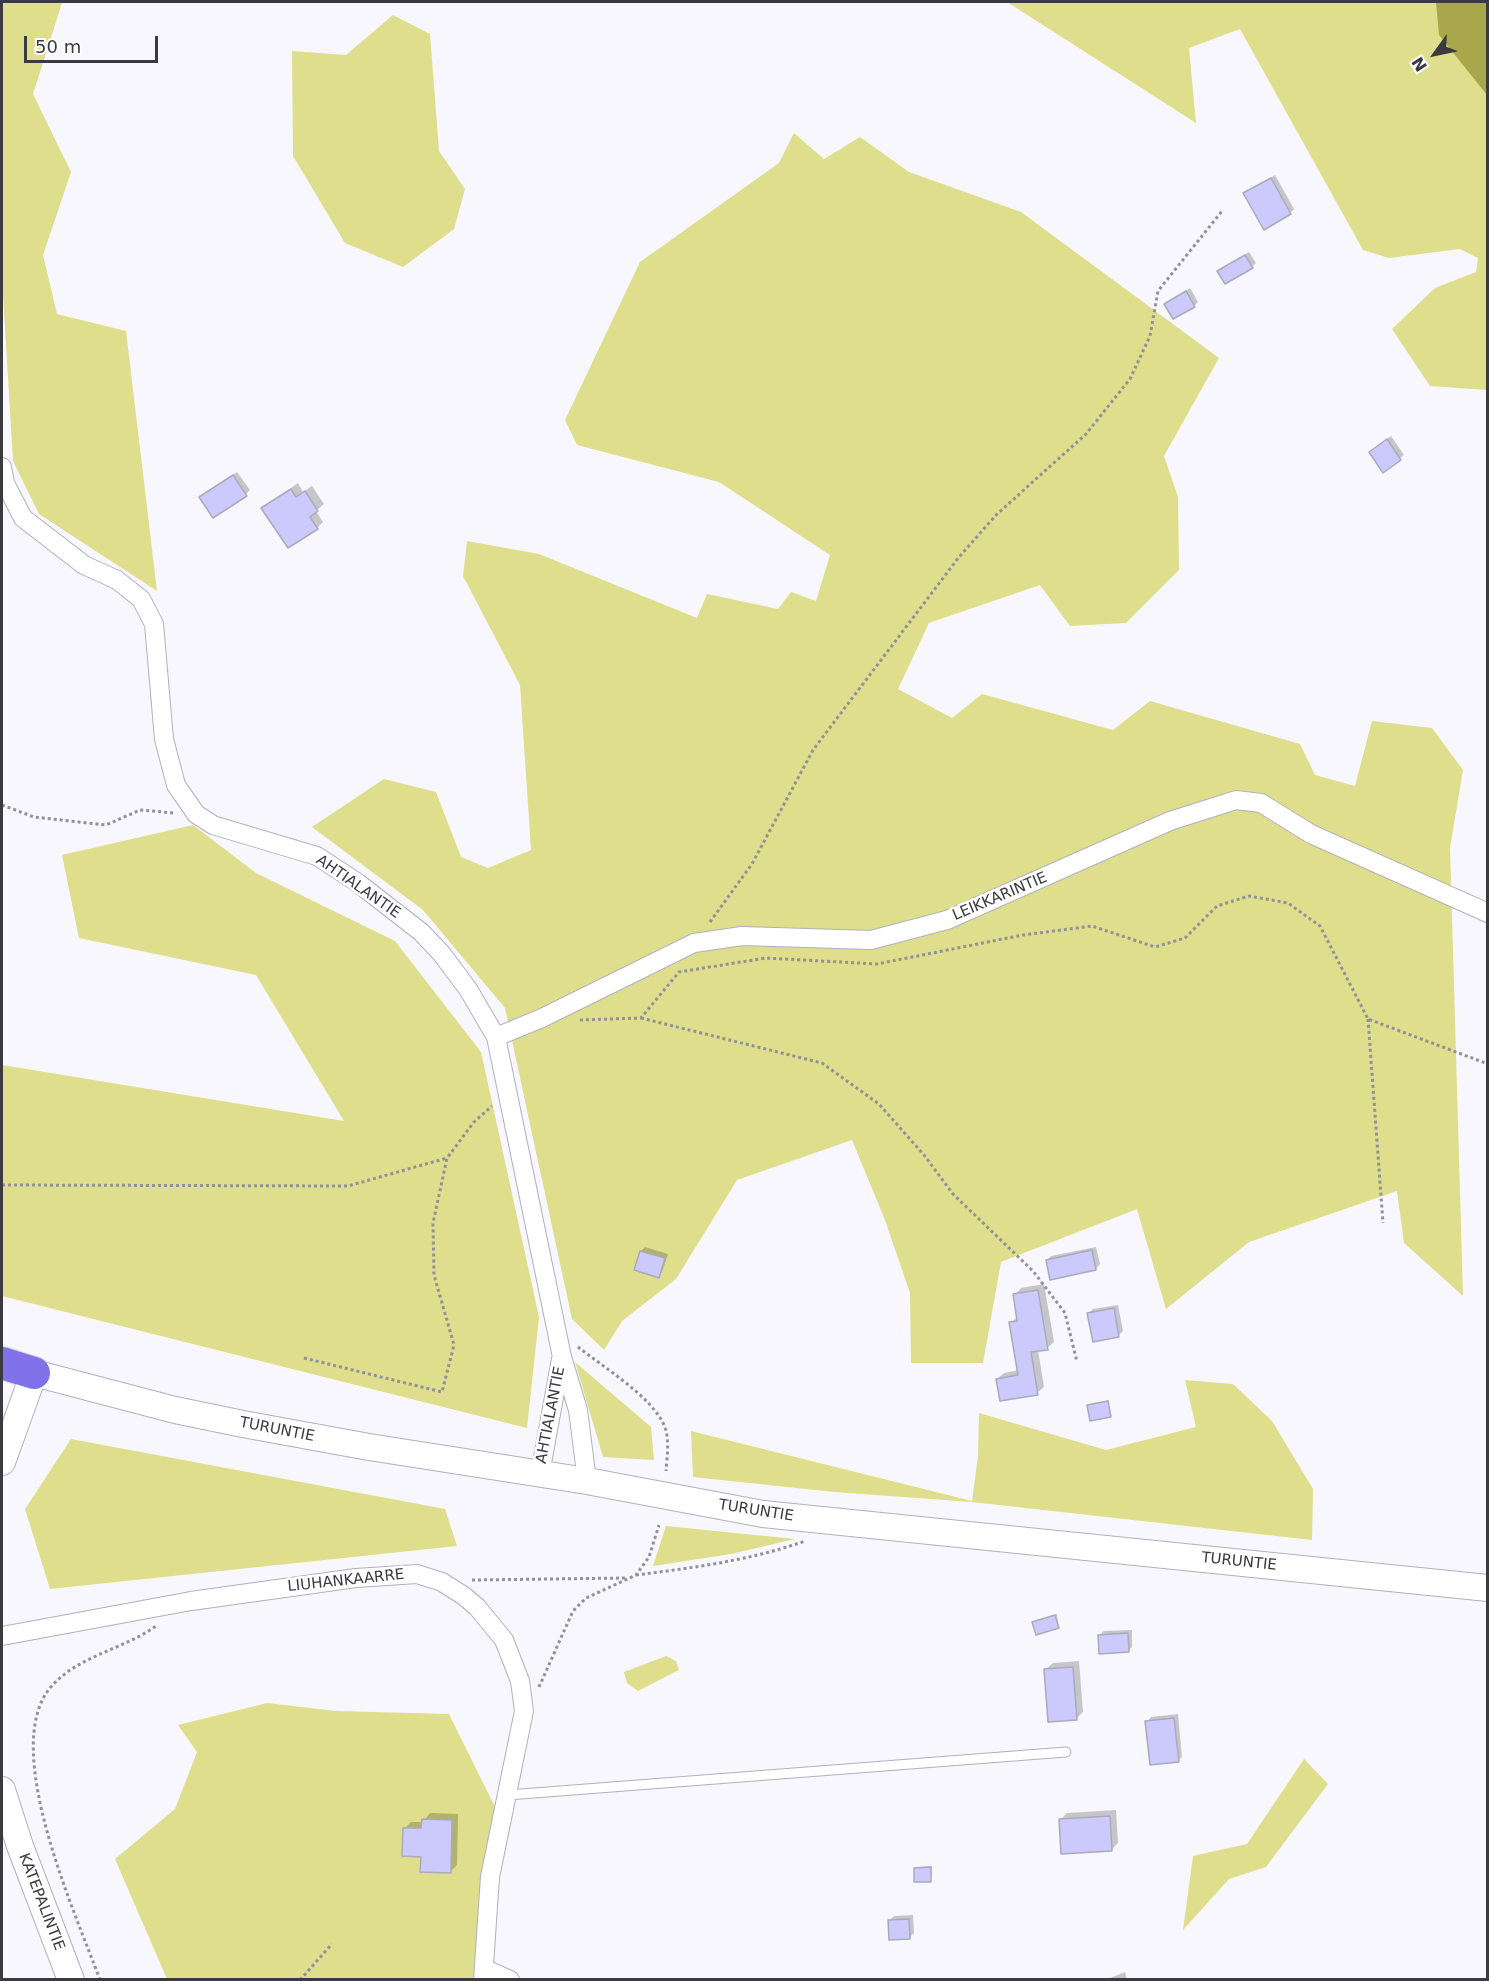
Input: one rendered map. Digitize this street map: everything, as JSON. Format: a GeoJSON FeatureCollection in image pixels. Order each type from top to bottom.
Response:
{"type":"FeatureCollection","features":[{"type":"Feature","properties":{"kind":"highway"},"geometry":{"type":"LineString","coordinates":[[2,1363],[34,1373]]}},
{"type":"Feature","properties":{"kind":"main road","name":"TURUNTIE"},"geometry":{"type":"LineString","coordinates":[[34,1373],[175,1410],[243,1424],[369,1447],[587,1481],[763,1514],[1488,1588]]}},
{"type":"Feature","properties":{"kind":"main road"},"geometry":{"type":"LineString","coordinates":[[2,1462],[34,1373]]}},
{"type":"Feature","properties":{"kind":"main road","name":"KATEPALINTIE"},"geometry":{"type":"LineString","coordinates":[[2,1790],[20,1846],[71,1980]]}},
{"type":"Feature","properties":{"kind":"street","name":"AHTIALANTIE"},"geometry":{"type":"LineString","coordinates":[[2,466],[5,483],[23,518],[84,564],[117,580],[141,599],[154,624],[164,739],[176,785],[196,814],[213,825],[318,856],[358,883],[421,932],[441,953],[468,989],[496,1037],[562,1357],[578,1410],[587,1481]]}},
{"type":"Feature","properties":{"kind":"street","name":"LEIKKARINTIE"},"geometry":{"type":"LineString","coordinates":[[496,1037],[542,1018],[694,943],[742,936],[871,940],[947,920],[1170,821],[1236,800],[1261,804],[1311,834],[1488,913]]}},
{"type":"Feature","properties":{"kind":"street","name":"AHTIALANTIE"},"geometry":{"type":"LineString","coordinates":[[540,1474],[562,1357]]}},
{"type":"Feature","properties":{"kind":"street","name":"LIUHANKAARRE"},"geometry":{"type":"LineString","coordinates":[[2,1636],[191,1601],[356,1578],[417,1574],[442,1582],[477,1607],[504,1640],[520,1681],[524,1711],[490,1877],[484,1974]]}},
{"type":"Feature","properties":{"kind":"street"},"geometry":{"type":"LineString","coordinates":[[484,1974],[510,1980]]}},
{"type":"Feature","properties":{"kind":"lane"},"geometry":{"type":"LineString","coordinates":[[508,1795],[1066,1752]]}},
{"type":"Feature","properties":{"kind":"path"},"geometry":{"type":"LineString","coordinates":[[694,943],[752,864],[813,750],[959,557],[996,515],[1086,434],[1130,380],[1150,336],[1158,291],[1222,211]]}},
{"type":"Feature","properties":{"kind":"path"},"geometry":{"type":"LineString","coordinates":[[2,805],[34,817],[106,825],[140,810],[196,814]]}},
{"type":"Feature","properties":{"kind":"path"},"geometry":{"type":"LineString","coordinates":[[641,1018],[679,972],[766,958],[877,964],[1023,935],[1092,926],[1155,948],[1185,938],[1217,906],[1249,896],[1288,903],[1320,927],[1368,1019],[1383,1223]]}},
{"type":"Feature","properties":{"kind":"path"},"geometry":{"type":"LineString","coordinates":[[578,1020],[641,1018],[822,1063],[879,1104],[924,1155],[952,1194],[1033,1271],[1065,1313],[1077,1362]]}},
{"type":"Feature","properties":{"kind":"path"},"geometry":{"type":"LineString","coordinates":[[1368,1019],[1488,1064]]}},
{"type":"Feature","properties":{"kind":"path"},"geometry":{"type":"LineString","coordinates":[[304,1358],[442,1392],[454,1345],[434,1275],[433,1223],[447,1158],[474,1122],[507,1092]]}},
{"type":"Feature","properties":{"kind":"path"},"geometry":{"type":"LineString","coordinates":[[2,1185],[348,1186],[447,1158]]}},
{"type":"Feature","properties":{"kind":"path"},"geometry":{"type":"LineString","coordinates":[[556,1329],[647,1403],[664,1426],[667,1449],[666,1471]]}},
{"type":"Feature","properties":{"kind":"path"},"geometry":{"type":"LineString","coordinates":[[524,1711],[541,1684],[573,1611],[586,1598],[636,1575],[680,1570],[782,1550],[810,1539],[837,1521]]}},
{"type":"Feature","properties":{"kind":"path"},"geometry":{"type":"LineString","coordinates":[[636,1575],[650,1557],[658,1525]]}},
{"type":"Feature","properties":{"kind":"path"},"geometry":{"type":"LineString","coordinates":[[442,1582],[629,1578]]}},
{"type":"Feature","properties":{"kind":"path"},"geometry":{"type":"LineString","coordinates":[[100,1980],[40,1810],[32,1761],[38,1707],[50,1688],[89,1658],[146,1633],[191,1601]]}},
{"type":"Feature","properties":{"kind":"path"},"geometry":{"type":"LineString","coordinates":[[300,1980],[332,1944]]}},
{"type":"Feature","properties":{"kind":"shaded area"},"geometry":{"type":"Polygon","coordinates":[[[2,2],[62,3],[33,94],[71,172],[43,255],[57,314],[126,331],[157,591],[39,514],[13,461],[2,277],[2,2]]]}},
{"type":"Feature","properties":{"kind":"shaded area"},"geometry":{"type":"Polygon","coordinates":[[[1007,2],[1487,2],[1487,390],[1430,386],[1392,329],[1435,288],[1476,272],[1478,258],[1460,249],[1389,258],[1363,250],[1240,29],[1189,48],[1196,123],[1007,2]]]}},
{"type":"Feature","properties":{"kind":"shaded area"},"geometry":{"type":"Polygon","coordinates":[[[1436,2],[1487,2],[1487,95],[1439,35],[1436,2]]]}},
{"type":"Feature","properties":{"kind":"shaded area"},"geometry":{"type":"Polygon","coordinates":[[[393,15],[430,34],[439,151],[465,189],[454,229],[403,267],[345,243],[293,156],[292,51],[346,55],[393,15]]]}},
{"type":"Feature","properties":{"kind":"shaded area"},"geometry":{"type":"Polygon","coordinates":[[[794,133],[824,159],[860,137],[909,172],[1021,212],[1219,358],[1164,456],[1178,497],[1179,570],[1126,623],[1070,626],[1040,585],[929,623],[898,689],[952,718],[982,694],[1113,730],[1150,701],[1300,744],[1315,775],[1355,786],[1372,721],[1432,728],[1463,770],[1450,848],[1463,1296],[1404,1243],[1397,1191],[1249,1242],[1166,1309],[1137,1209],[1001,1262],[983,1363],[911,1363],[910,1293],[885,1220],[852,1140],[737,1180],[676,1279],[622,1321],[604,1350],[572,1319],[505,1008],[423,910],[312,827],[384,779],[436,792],[461,857],[488,868],[531,850],[520,685],[463,576],[467,541],[539,554],[697,618],[707,594],[778,609],[791,592],[816,601],[830,555],[719,482],[577,445],[565,420],[640,262],[779,163],[794,133]]]}},
{"type":"Feature","properties":{"kind":"shaded area"},"geometry":{"type":"Polygon","coordinates":[[[193,825],[256,873],[395,941],[481,1052],[539,1317],[527,1428],[2,1296],[2,1065],[344,1121],[256,975],[79,938],[62,855],[193,825]]]}},
{"type":"Feature","properties":{"kind":"shaded area"},"geometry":{"type":"Polygon","coordinates":[[[575,1362],[651,1427],[654,1460],[603,1457],[575,1362]]]}},
{"type":"Feature","properties":{"kind":"shaded area"},"geometry":{"type":"Polygon","coordinates":[[[1185,1380],[1233,1384],[1272,1421],[1313,1489],[1312,1540],[972,1502],[834,1492],[693,1477],[691,1431],[972,1501],[978,1456],[979,1413],[1106,1450],[1196,1427],[1185,1380]]]}},
{"type":"Feature","properties":{"kind":"shaded area"},"geometry":{"type":"Polygon","coordinates":[[[71,1439],[445,1509],[457,1546],[50,1589],[25,1509],[71,1439]]]}},
{"type":"Feature","properties":{"kind":"shaded area"},"geometry":{"type":"Polygon","coordinates":[[[666,1526],[795,1539],[731,1554],[653,1566],[666,1526]]]}},
{"type":"Feature","properties":{"kind":"shaded area"},"geometry":{"type":"Polygon","coordinates":[[[666,1656],[676,1661],[679,1670],[638,1691],[627,1683],[624,1672],[666,1656]]]}},
{"type":"Feature","properties":{"kind":"shaded area"},"geometry":{"type":"Polygon","coordinates":[[[267,1703],[336,1711],[449,1714],[495,1807],[475,1979],[167,1979],[115,1859],[175,1809],[197,1752],[178,1725],[267,1703]]]}},
{"type":"Feature","properties":{"kind":"shaded area"},"geometry":{"type":"Polygon","coordinates":[[[1304,1759],[1328,1784],[1266,1867],[1229,1879],[1183,1930],[1193,1856],[1247,1844],[1304,1759]]]}},
{"type":"Feature","properties":{"kind":"building"},"geometry":{"type":"Polygon","coordinates":[[[1271,178],[1291,214],[1264,230],[1243,193],[1271,178]]]}},
{"type":"Feature","properties":{"kind":"building"},"geometry":{"type":"Polygon","coordinates":[[[1245,255],[1253,268],[1225,284],[1217,271],[1245,255]]]}},
{"type":"Feature","properties":{"kind":"building"},"geometry":{"type":"Polygon","coordinates":[[[1186,291],[1195,307],[1173,319],[1164,304],[1186,291]]]}},
{"type":"Feature","properties":{"kind":"building"},"geometry":{"type":"Polygon","coordinates":[[[1387,439],[1401,460],[1383,473],[1369,452],[1387,439]]]}},
{"type":"Feature","properties":{"kind":"building"},"geometry":{"type":"Polygon","coordinates":[[[233,475],[247,496],[213,518],[199,497],[233,475]]]}},
{"type":"Feature","properties":{"kind":"building"},"geometry":{"type":"Polygon","coordinates":[[[291,489],[296,497],[305,491],[318,511],[310,517],[318,529],[288,548],[261,508],[291,489]]]}},
{"type":"Feature","properties":{"kind":"building"},"geometry":{"type":"Polygon","coordinates":[[[1092,1250],[1096,1270],[1050,1280],[1046,1260],[1092,1250]]]}},
{"type":"Feature","properties":{"kind":"building"},"geometry":{"type":"Polygon","coordinates":[[[640,1251],[665,1258],[659,1278],[634,1270],[640,1251]]]}},
{"type":"Feature","properties":{"kind":"building"},"geometry":{"type":"Polygon","coordinates":[[[1038,1290],[1048,1350],[1031,1352],[1038,1395],[1000,1401],[996,1379],[1018,1375],[1009,1322],[1017,1321],[1013,1294],[1038,1290]]]}},
{"type":"Feature","properties":{"kind":"building"},"geometry":{"type":"Polygon","coordinates":[[[1114,1308],[1119,1337],[1093,1342],[1087,1313],[1114,1308]]]}},
{"type":"Feature","properties":{"kind":"building"},"geometry":{"type":"Polygon","coordinates":[[[1108,1401],[1111,1417],[1090,1421],[1087,1405],[1108,1401]]]}},
{"type":"Feature","properties":{"kind":"building"},"geometry":{"type":"Polygon","coordinates":[[[1055,1615],[1059,1628],[1036,1635],[1032,1622],[1055,1615]]]}},
{"type":"Feature","properties":{"kind":"building"},"geometry":{"type":"Polygon","coordinates":[[[1128,1633],[1129,1652],[1099,1654],[1098,1635],[1128,1633]]]}},
{"type":"Feature","properties":{"kind":"building"},"geometry":{"type":"Polygon","coordinates":[[[1073,1667],[1077,1720],[1048,1722],[1044,1669],[1073,1667]]]}},
{"type":"Feature","properties":{"kind":"building"},"geometry":{"type":"Polygon","coordinates":[[[1174,1718],[1179,1762],[1150,1765],[1145,1721],[1174,1718]]]}},
{"type":"Feature","properties":{"kind":"building"},"geometry":{"type":"Polygon","coordinates":[[[1110,1816],[1112,1851],[1061,1854],[1059,1819],[1110,1816]]]}},
{"type":"Feature","properties":{"kind":"building"},"geometry":{"type":"Polygon","coordinates":[[[422,1819],[452,1820],[451,1873],[420,1872],[421,1857],[402,1856],[403,1828],[421,1828],[422,1819]]]}},
{"type":"Feature","properties":{"kind":"building"},"geometry":{"type":"Polygon","coordinates":[[[931,1867],[931,1882],[914,1882],[914,1868],[931,1867]]]}},
{"type":"Feature","properties":{"kind":"building"},"geometry":{"type":"Polygon","coordinates":[[[909,1919],[910,1939],[889,1940],[888,1920],[909,1919]]]}}]}
